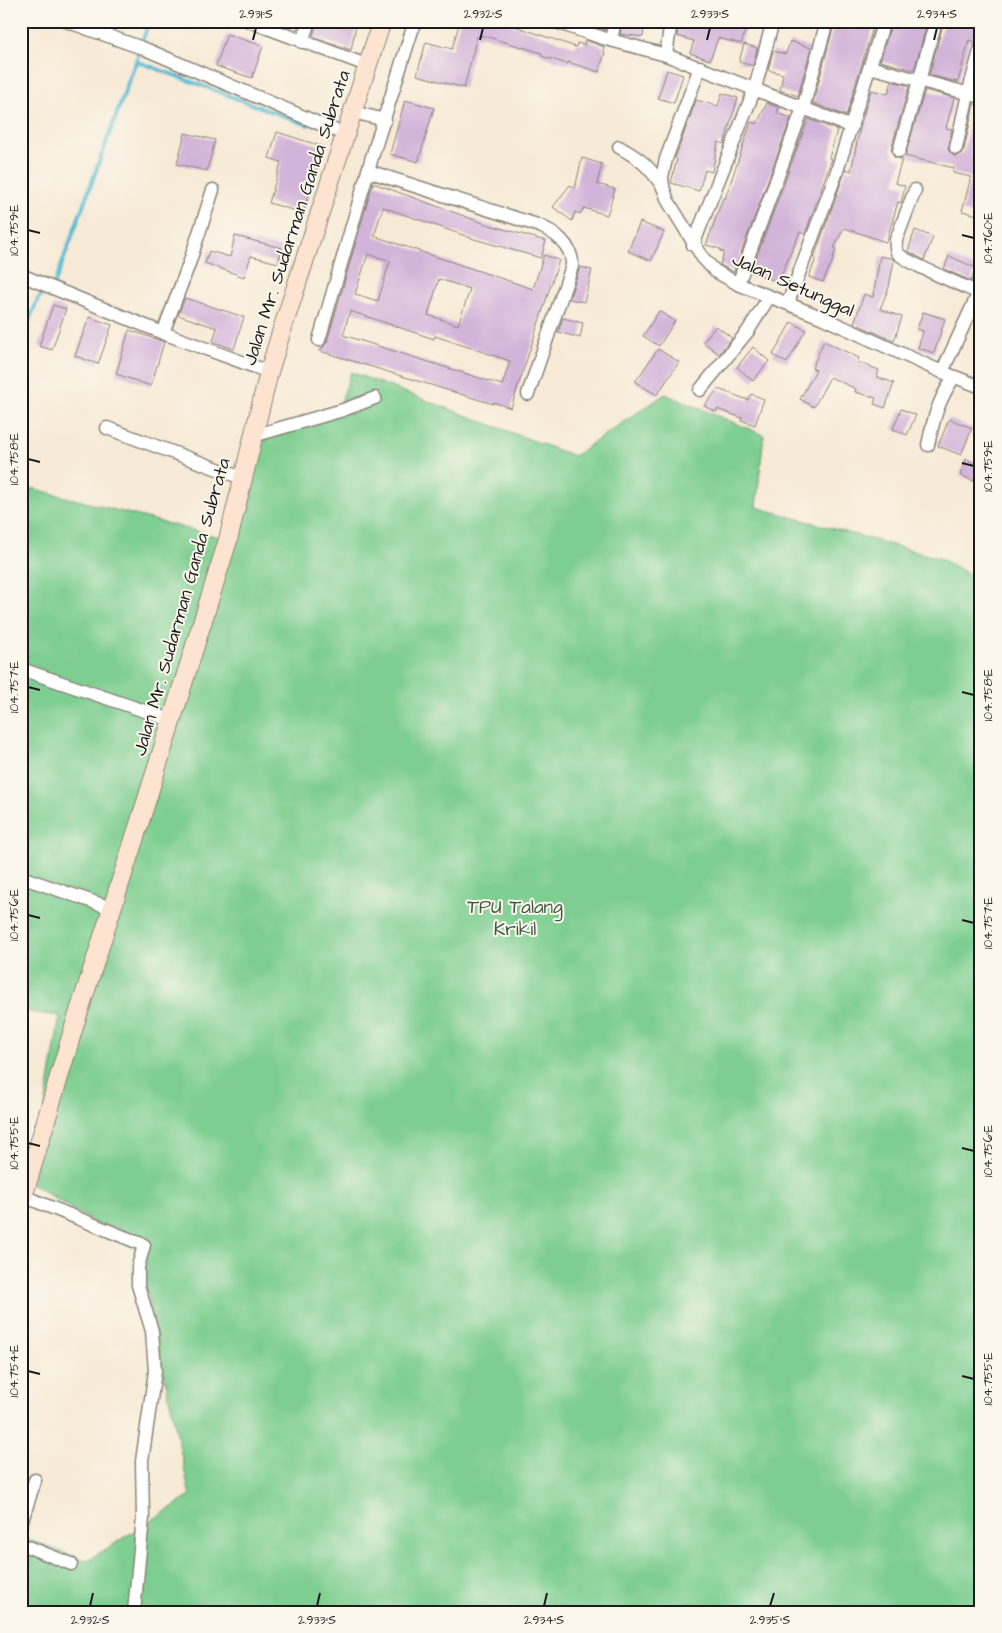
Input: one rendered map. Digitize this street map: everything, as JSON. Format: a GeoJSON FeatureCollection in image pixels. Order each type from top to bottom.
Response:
{"type":"FeatureCollection","features":[{"type":"Feature","properties":{"kind":"street"},"geometry":{"type":"LineString","coordinates":[[66,21],[145,49],[346,135]]}},
{"type":"Feature","properties":{"kind":"street"},"geometry":{"type":"LineString","coordinates":[[248,21],[269,25],[302,42],[369,66]]}},
{"type":"Feature","properties":{"kind":"street"},"geometry":{"type":"LineString","coordinates":[[302,42],[309,21]]}},
{"type":"Feature","properties":{"kind":"street","name":"Jalan Mr. Sudarman Ganda Subrata"},"geometry":{"type":"LineString","coordinates":[[22,1200],[25,1173],[228,540],[269,372],[382,21]]}},
{"type":"Feature","properties":{"kind":"street"},"geometry":{"type":"LineString","coordinates":[[318,340],[368,171],[416,21]]}},
{"type":"Feature","properties":{"kind":"street"},"geometry":{"type":"LineString","coordinates":[[553,21],[700,67],[852,127]]}},
{"type":"Feature","properties":{"kind":"street"},"geometry":{"type":"LineString","coordinates":[[611,40],[615,21]]}},
{"type":"Feature","properties":{"kind":"street"},"geometry":{"type":"LineString","coordinates":[[666,55],[671,21]]}},
{"type":"Feature","properties":{"kind":"street"},"geometry":{"type":"LineString","coordinates":[[738,284],[803,108],[827,21]]}},
{"type":"Feature","properties":{"kind":"street"},"geometry":{"type":"LineString","coordinates":[[788,304],[823,212],[852,127],[884,21]]}},
{"type":"Feature","properties":{"kind":"street"},"geometry":{"type":"LineString","coordinates":[[899,151],[936,21]]}},
{"type":"Feature","properties":{"kind":"street"},"geometry":{"type":"LineString","coordinates":[[693,245],[755,88],[769,22]]}},
{"type":"Feature","properties":{"kind":"street"},"geometry":{"type":"LineString","coordinates":[[956,148],[981,46]]}},
{"type":"Feature","properties":{"kind":"street","name":"Jalan Setunggal"},"geometry":{"type":"LineString","coordinates":[[700,67],[666,159],[662,177],[668,201],[693,245],[715,271],[738,284],[821,317],[981,387]]}},
{"type":"Feature","properties":{"kind":"street"},"geometry":{"type":"LineString","coordinates":[[870,67],[981,97]]}},
{"type":"Feature","properties":{"kind":"street"},"geometry":{"type":"LineString","coordinates":[[353,112],[385,120]]}},
{"type":"Feature","properties":{"kind":"street"},"geometry":{"type":"LineString","coordinates":[[619,147],[643,161],[663,187]]}},
{"type":"Feature","properties":{"kind":"street"},"geometry":{"type":"LineString","coordinates":[[368,171],[537,224],[550,230],[567,246],[572,266],[528,394]]}},
{"type":"Feature","properties":{"kind":"street"},"geometry":{"type":"LineString","coordinates":[[163,334],[189,264],[213,190]]}},
{"type":"Feature","properties":{"kind":"street"},"geometry":{"type":"LineString","coordinates":[[915,190],[896,240],[895,247],[898,253],[927,270],[980,290],[948,374],[928,445]]}},
{"type":"Feature","properties":{"kind":"street"},"geometry":{"type":"LineString","coordinates":[[21,275],[163,334],[269,372]]}},
{"type":"Feature","properties":{"kind":"street"},"geometry":{"type":"LineString","coordinates":[[700,390],[744,336],[769,297]]}},
{"type":"Feature","properties":{"kind":"street"},"geometry":{"type":"LineString","coordinates":[[253,436],[343,410],[375,398]]}},
{"type":"Feature","properties":{"kind":"street"},"geometry":{"type":"LineString","coordinates":[[106,428],[242,478]]}},
{"type":"Feature","properties":{"kind":"street"},"geometry":{"type":"LineString","coordinates":[[21,669],[171,720]]}},
{"type":"Feature","properties":{"kind":"street"},"geometry":{"type":"LineString","coordinates":[[21,878],[111,908]]}},
{"type":"Feature","properties":{"kind":"street"},"geometry":{"type":"LineString","coordinates":[[22,1200],[144,1244],[138,1267],[138,1285],[152,1331],[155,1371],[142,1462],[143,1518],[134,1612]]}},
{"type":"Feature","properties":{"kind":"street"},"geometry":{"type":"LineString","coordinates":[[21,1524],[35,1480]]}},
{"type":"Feature","properties":{"kind":"street"},"geometry":{"type":"LineString","coordinates":[[21,1544],[71,1564]]}},
{"type":"Feature","properties":{"kind":"green space","name":"TPU Talang Krikil"},"geometry":{"type":"Polygon","coordinates":[[[351,372],[574,456],[665,394],[764,435],[756,507],[942,559],[981,581],[981,1612],[21,1612],[21,1537],[87,1561],[190,1496],[138,1250],[32,1184],[60,1016],[21,1011],[21,522],[31,488],[223,538],[260,440],[338,411],[351,372]]]}},
{"type":"Feature","properties":{"kind":"building"},"geometry":{"type":"Polygon","coordinates":[[[273,21],[300,21],[297,30],[273,21]]]}},
{"type":"Feature","properties":{"kind":"building"},"geometry":{"type":"Polygon","coordinates":[[[317,21],[357,21],[351,50],[313,36],[317,21]]]}},
{"type":"Feature","properties":{"kind":"building"},"geometry":{"type":"Polygon","coordinates":[[[460,21],[500,21],[576,47],[577,43],[584,45],[585,40],[604,47],[603,51],[605,52],[599,72],[541,56],[542,53],[481,35],[481,37],[477,36],[464,88],[417,75],[426,42],[452,49],[460,21]]]}},
{"type":"Feature","properties":{"kind":"building"},"geometry":{"type":"Polygon","coordinates":[[[590,21],[606,23],[605,30],[589,25],[590,21]]]}},
{"type":"Feature","properties":{"kind":"building"},"geometry":{"type":"Polygon","coordinates":[[[623,21],[645,21],[643,37],[620,34],[623,21]]]}},
{"type":"Feature","properties":{"kind":"building"},"geometry":{"type":"Polygon","coordinates":[[[679,21],[735,21],[747,25],[741,44],[718,38],[710,60],[690,53],[694,41],[677,36],[679,21]]]}},
{"type":"Feature","properties":{"kind":"building"},"geometry":{"type":"Polygon","coordinates":[[[835,21],[852,24],[853,21],[863,21],[874,24],[846,116],[813,103],[835,21]]]}},
{"type":"Feature","properties":{"kind":"building"},"geometry":{"type":"Polygon","coordinates":[[[892,21],[917,21],[927,24],[914,70],[880,61],[892,21]]]}},
{"type":"Feature","properties":{"kind":"building"},"geometry":{"type":"Polygon","coordinates":[[[944,21],[981,21],[981,39],[975,42],[969,40],[958,82],[929,75],[944,21]]]}},
{"type":"Feature","properties":{"kind":"building"},"geometry":{"type":"Polygon","coordinates":[[[227,34],[263,46],[252,78],[216,66],[227,34]]]}},
{"type":"Feature","properties":{"kind":"building"},"geometry":{"type":"Polygon","coordinates":[[[790,41],[811,48],[798,96],[780,90],[783,74],[768,70],[773,51],[786,54],[790,41]]]}},
{"type":"Feature","properties":{"kind":"building"},"geometry":{"type":"Polygon","coordinates":[[[744,44],[757,48],[753,66],[739,62],[744,44]]]}},
{"type":"Feature","properties":{"kind":"building"},"geometry":{"type":"Polygon","coordinates":[[[667,70],[683,75],[674,103],[658,98],[667,70]]]}},
{"type":"Feature","properties":{"kind":"building"},"geometry":{"type":"Polygon","coordinates":[[[892,81],[909,86],[891,149],[894,157],[902,159],[895,183],[905,186],[901,203],[898,202],[886,242],[844,228],[834,248],[836,248],[832,262],[823,282],[809,277],[846,169],[851,171],[861,123],[871,90],[888,94],[892,81]]]}},
{"type":"Feature","properties":{"kind":"building"},"geometry":{"type":"Polygon","coordinates":[[[925,90],[954,98],[946,128],[952,129],[948,150],[954,156],[959,156],[964,150],[974,104],[981,105],[981,216],[962,211],[971,177],[953,173],[954,168],[905,156],[925,90]]]}},
{"type":"Feature","properties":{"kind":"building"},"geometry":{"type":"Polygon","coordinates":[[[722,93],[738,98],[724,144],[718,142],[712,172],[705,170],[699,191],[671,183],[677,159],[675,158],[696,100],[718,106],[722,93]]]}},
{"type":"Feature","properties":{"kind":"building"},"geometry":{"type":"Polygon","coordinates":[[[405,100],[434,108],[418,162],[390,154],[405,100]]]}},
{"type":"Feature","properties":{"kind":"building"},"geometry":{"type":"Polygon","coordinates":[[[767,103],[779,108],[777,113],[791,118],[734,272],[720,265],[724,252],[720,251],[721,249],[706,245],[723,198],[725,199],[751,122],[757,124],[767,103]]]}},
{"type":"Feature","properties":{"kind":"building"},"geometry":{"type":"Polygon","coordinates":[[[808,119],[837,130],[829,158],[832,159],[805,234],[800,232],[778,282],[751,272],[808,119]]]}},
{"type":"Feature","properties":{"kind":"building"},"geometry":{"type":"Polygon","coordinates":[[[277,132],[324,147],[303,213],[269,203],[281,162],[269,158],[277,132]]]}},
{"type":"Feature","properties":{"kind":"building"},"geometry":{"type":"Polygon","coordinates":[[[185,133],[215,140],[207,171],[177,164],[185,133]]]}},
{"type":"Feature","properties":{"kind":"building"},"geometry":{"type":"Polygon","coordinates":[[[582,158],[602,164],[597,184],[615,189],[607,215],[584,208],[580,214],[575,212],[572,221],[553,207],[570,185],[575,188],[582,158]]]}},
{"type":"Feature","properties":{"kind":"building"},"geometry":{"type":"Polygon","coordinates":[[[373,183],[486,224],[546,241],[541,258],[474,239],[383,207],[374,236],[533,289],[544,255],[559,260],[511,408],[320,351],[327,342],[373,183]],[[368,254],[355,294],[378,301],[390,261],[368,254]],[[439,279],[428,315],[458,325],[470,289],[439,279]],[[350,311],[343,335],[502,385],[510,361],[435,336],[434,339],[350,311]]]}},
{"type":"Feature","properties":{"kind":"building"},"geometry":{"type":"Polygon","coordinates":[[[640,222],[664,232],[651,261],[628,251],[640,222]]]}},
{"type":"Feature","properties":{"kind":"building"},"geometry":{"type":"Polygon","coordinates":[[[915,230],[933,237],[924,260],[908,251],[915,230]]]}},
{"type":"Feature","properties":{"kind":"building"},"geometry":{"type":"Polygon","coordinates":[[[235,236],[282,248],[278,263],[251,256],[244,277],[205,263],[209,251],[230,257],[235,236]]]}},
{"type":"Feature","properties":{"kind":"building"},"geometry":{"type":"Polygon","coordinates":[[[880,256],[894,260],[889,287],[880,309],[902,317],[894,341],[854,323],[864,294],[873,297],[880,256]]]}},
{"type":"Feature","properties":{"kind":"building"},"geometry":{"type":"Polygon","coordinates":[[[949,256],[976,268],[971,281],[944,269],[949,256]]]}},
{"type":"Feature","properties":{"kind":"building"},"geometry":{"type":"Polygon","coordinates":[[[580,267],[592,270],[584,302],[569,299],[580,267]]]}},
{"type":"Feature","properties":{"kind":"building"},"geometry":{"type":"Polygon","coordinates":[[[185,298],[244,317],[234,349],[213,342],[217,328],[178,315],[185,298]]]}},
{"type":"Feature","properties":{"kind":"building"},"geometry":{"type":"Polygon","coordinates":[[[53,305],[66,309],[52,350],[39,346],[53,305]]]}},
{"type":"Feature","properties":{"kind":"building"},"geometry":{"type":"Polygon","coordinates":[[[659,311],[675,321],[659,346],[643,336],[659,311]]]}},
{"type":"Feature","properties":{"kind":"building"},"geometry":{"type":"Polygon","coordinates":[[[923,312],[945,319],[934,353],[918,348],[923,331],[917,329],[923,312]]]}},
{"type":"Feature","properties":{"kind":"building"},"geometry":{"type":"Polygon","coordinates":[[[89,317],[112,325],[98,364],[75,356],[89,317]]]}},
{"type":"Feature","properties":{"kind":"building"},"geometry":{"type":"Polygon","coordinates":[[[563,318],[583,323],[580,338],[558,332],[563,318]]]}},
{"type":"Feature","properties":{"kind":"building"},"geometry":{"type":"Polygon","coordinates":[[[791,322],[806,330],[787,363],[773,355],[791,322]]]}},
{"type":"Feature","properties":{"kind":"building"},"geometry":{"type":"Polygon","coordinates":[[[716,326],[732,338],[719,354],[703,342],[716,326]]]}},
{"type":"Feature","properties":{"kind":"building"},"geometry":{"type":"Polygon","coordinates":[[[129,330],[164,342],[151,386],[116,374],[129,330]]]}},
{"type":"Feature","properties":{"kind":"building"},"geometry":{"type":"Polygon","coordinates":[[[824,341],[859,358],[857,362],[879,370],[877,377],[894,383],[885,408],[874,404],[876,398],[855,392],[856,389],[830,377],[814,407],[800,399],[816,370],[812,368],[824,341]]]}},
{"type":"Feature","properties":{"kind":"building"},"geometry":{"type":"Polygon","coordinates":[[[753,347],[769,361],[753,381],[737,367],[753,347]]]}},
{"type":"Feature","properties":{"kind":"building"},"geometry":{"type":"Polygon","coordinates":[[[658,349],[679,362],[657,395],[635,382],[658,349]]]}},
{"type":"Feature","properties":{"kind":"building"},"geometry":{"type":"Polygon","coordinates":[[[718,389],[748,400],[751,394],[764,399],[755,425],[741,420],[742,418],[717,409],[716,412],[704,406],[718,389]]]}},
{"type":"Feature","properties":{"kind":"building"},"geometry":{"type":"Polygon","coordinates":[[[901,409],[916,415],[907,435],[893,429],[901,409]]]}},
{"type":"Feature","properties":{"kind":"building"},"geometry":{"type":"Polygon","coordinates":[[[949,419],[972,428],[961,455],[938,446],[949,419]]]}},
{"type":"Feature","properties":{"kind":"building"},"geometry":{"type":"Polygon","coordinates":[[[966,459],[981,465],[981,484],[960,475],[966,459]]]}},
{"type":"Feature","properties":{"kind":"waterway"},"geometry":{"type":"LineString","coordinates":[[149,21],[136,61],[308,125]]}},
{"type":"Feature","properties":{"kind":"waterway"},"geometry":{"type":"LineString","coordinates":[[52,285],[56,280],[136,61]]}},
{"type":"Feature","properties":{"kind":"waterway"},"geometry":{"type":"LineString","coordinates":[[21,340],[38,299],[47,290]]}}]}
